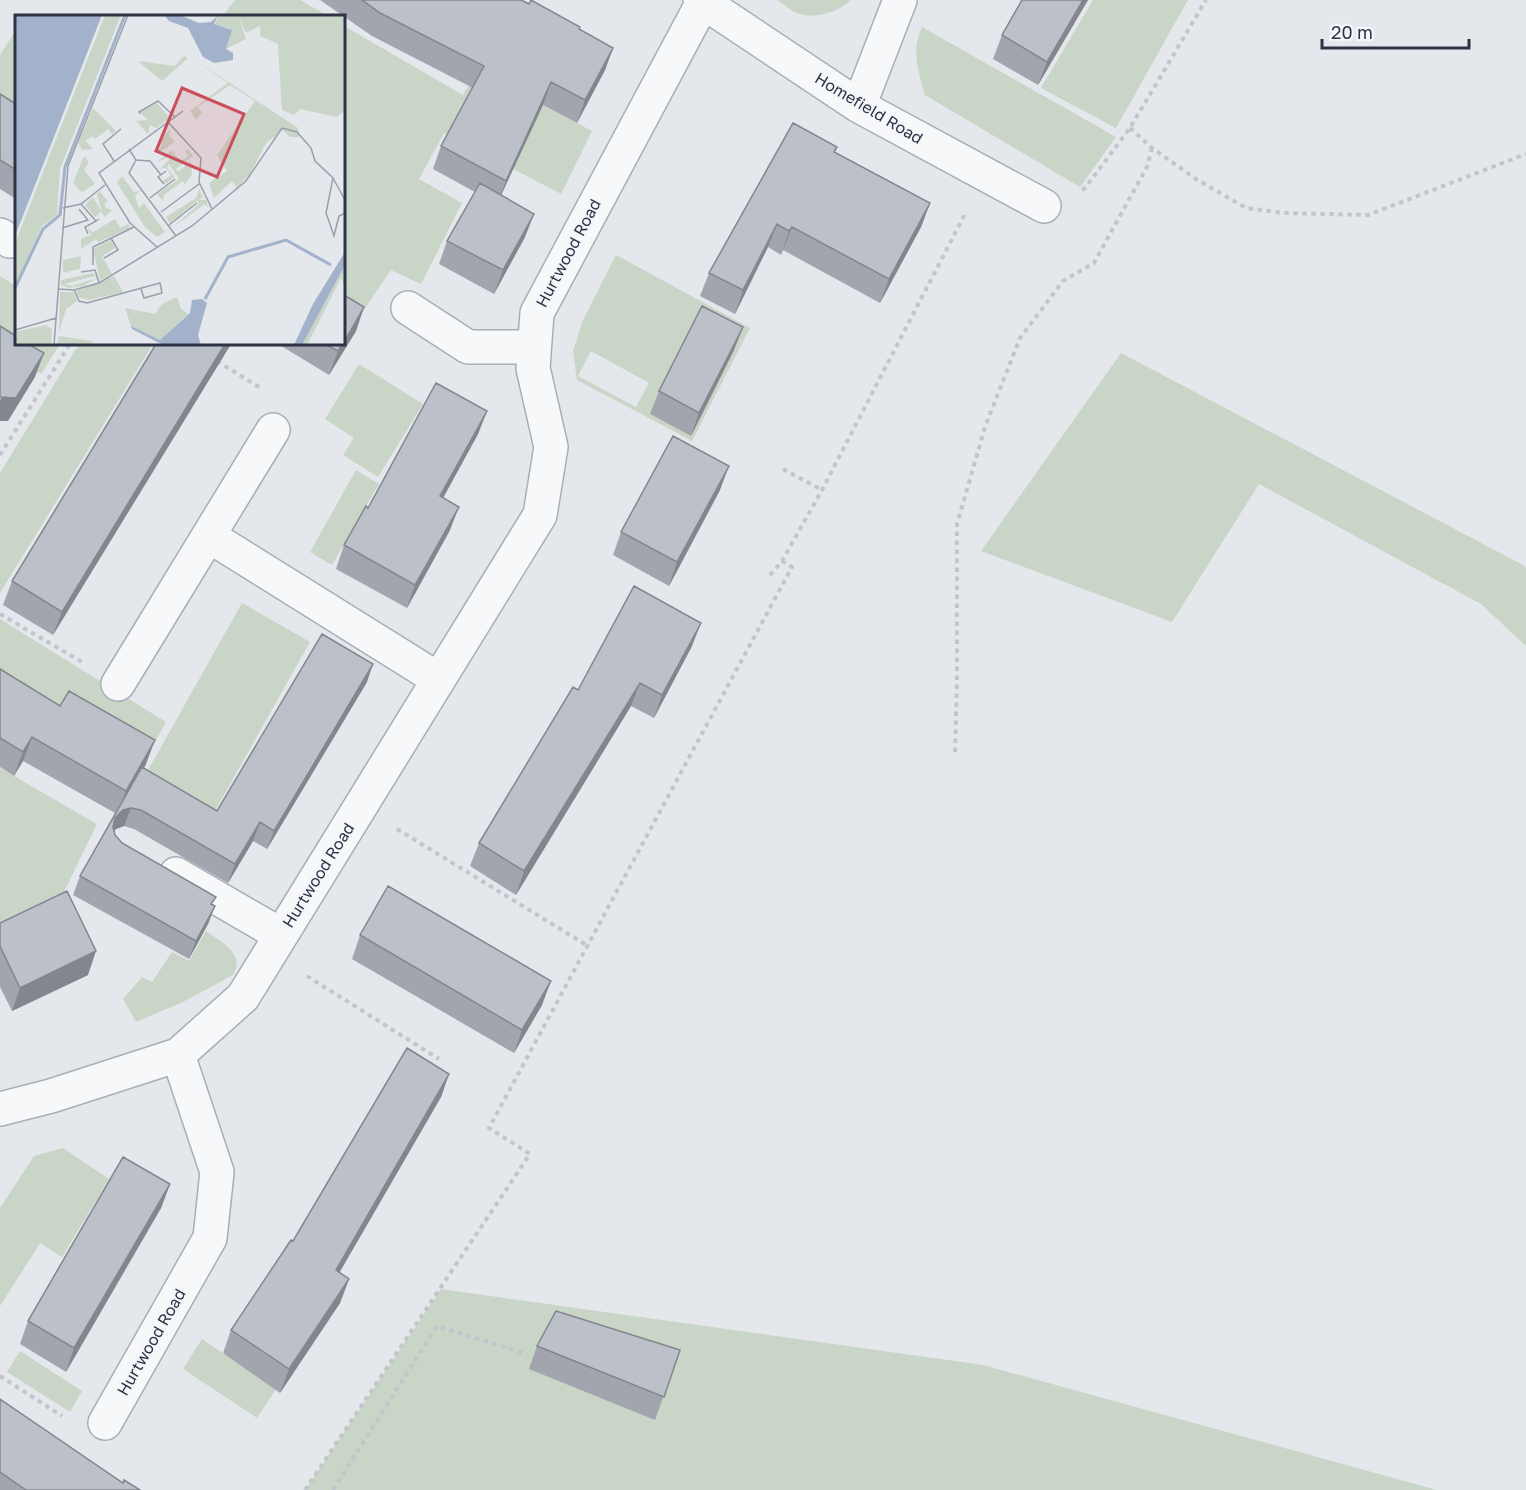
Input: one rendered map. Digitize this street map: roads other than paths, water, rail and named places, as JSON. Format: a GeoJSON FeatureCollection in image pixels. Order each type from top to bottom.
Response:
{"type":"FeatureCollection","features":[{"type":"Feature","properties":{"kind":"street"},"geometry":{"type":"LineString","coordinates":[[859,106],[900,0]]}},
{"type":"Feature","properties":{"kind":"street","name":"Homefield Road"},"geometry":{"type":"LineString","coordinates":[[701,1],[859,106],[1044,206]]}},
{"type":"Feature","properties":{"kind":"street","name":"Hurtwood Road"},"geometry":{"type":"LineString","coordinates":[[0,1109],[51,1096],[178,1055],[243,997],[540,515],[551,447],[533,368],[537,313],[701,1]]}},
{"type":"Feature","properties":{"kind":"street"},"geometry":{"type":"LineString","coordinates":[[408,308],[468,347],[534,346]]}},
{"type":"Feature","properties":{"kind":"street"},"geometry":{"type":"LineString","coordinates":[[118,684],[273,430]]}},
{"type":"Feature","properties":{"kind":"street"},"geometry":{"type":"LineString","coordinates":[[209,536],[438,679]]}},
{"type":"Feature","properties":{"kind":"street"},"geometry":{"type":"LineString","coordinates":[[146,857],[276,944]]}},
{"type":"Feature","properties":{"kind":"street","name":"Hurtwood Road"},"geometry":{"type":"LineString","coordinates":[[105,1424],[210,1238],[217,1172],[178,1055]]}}]}
